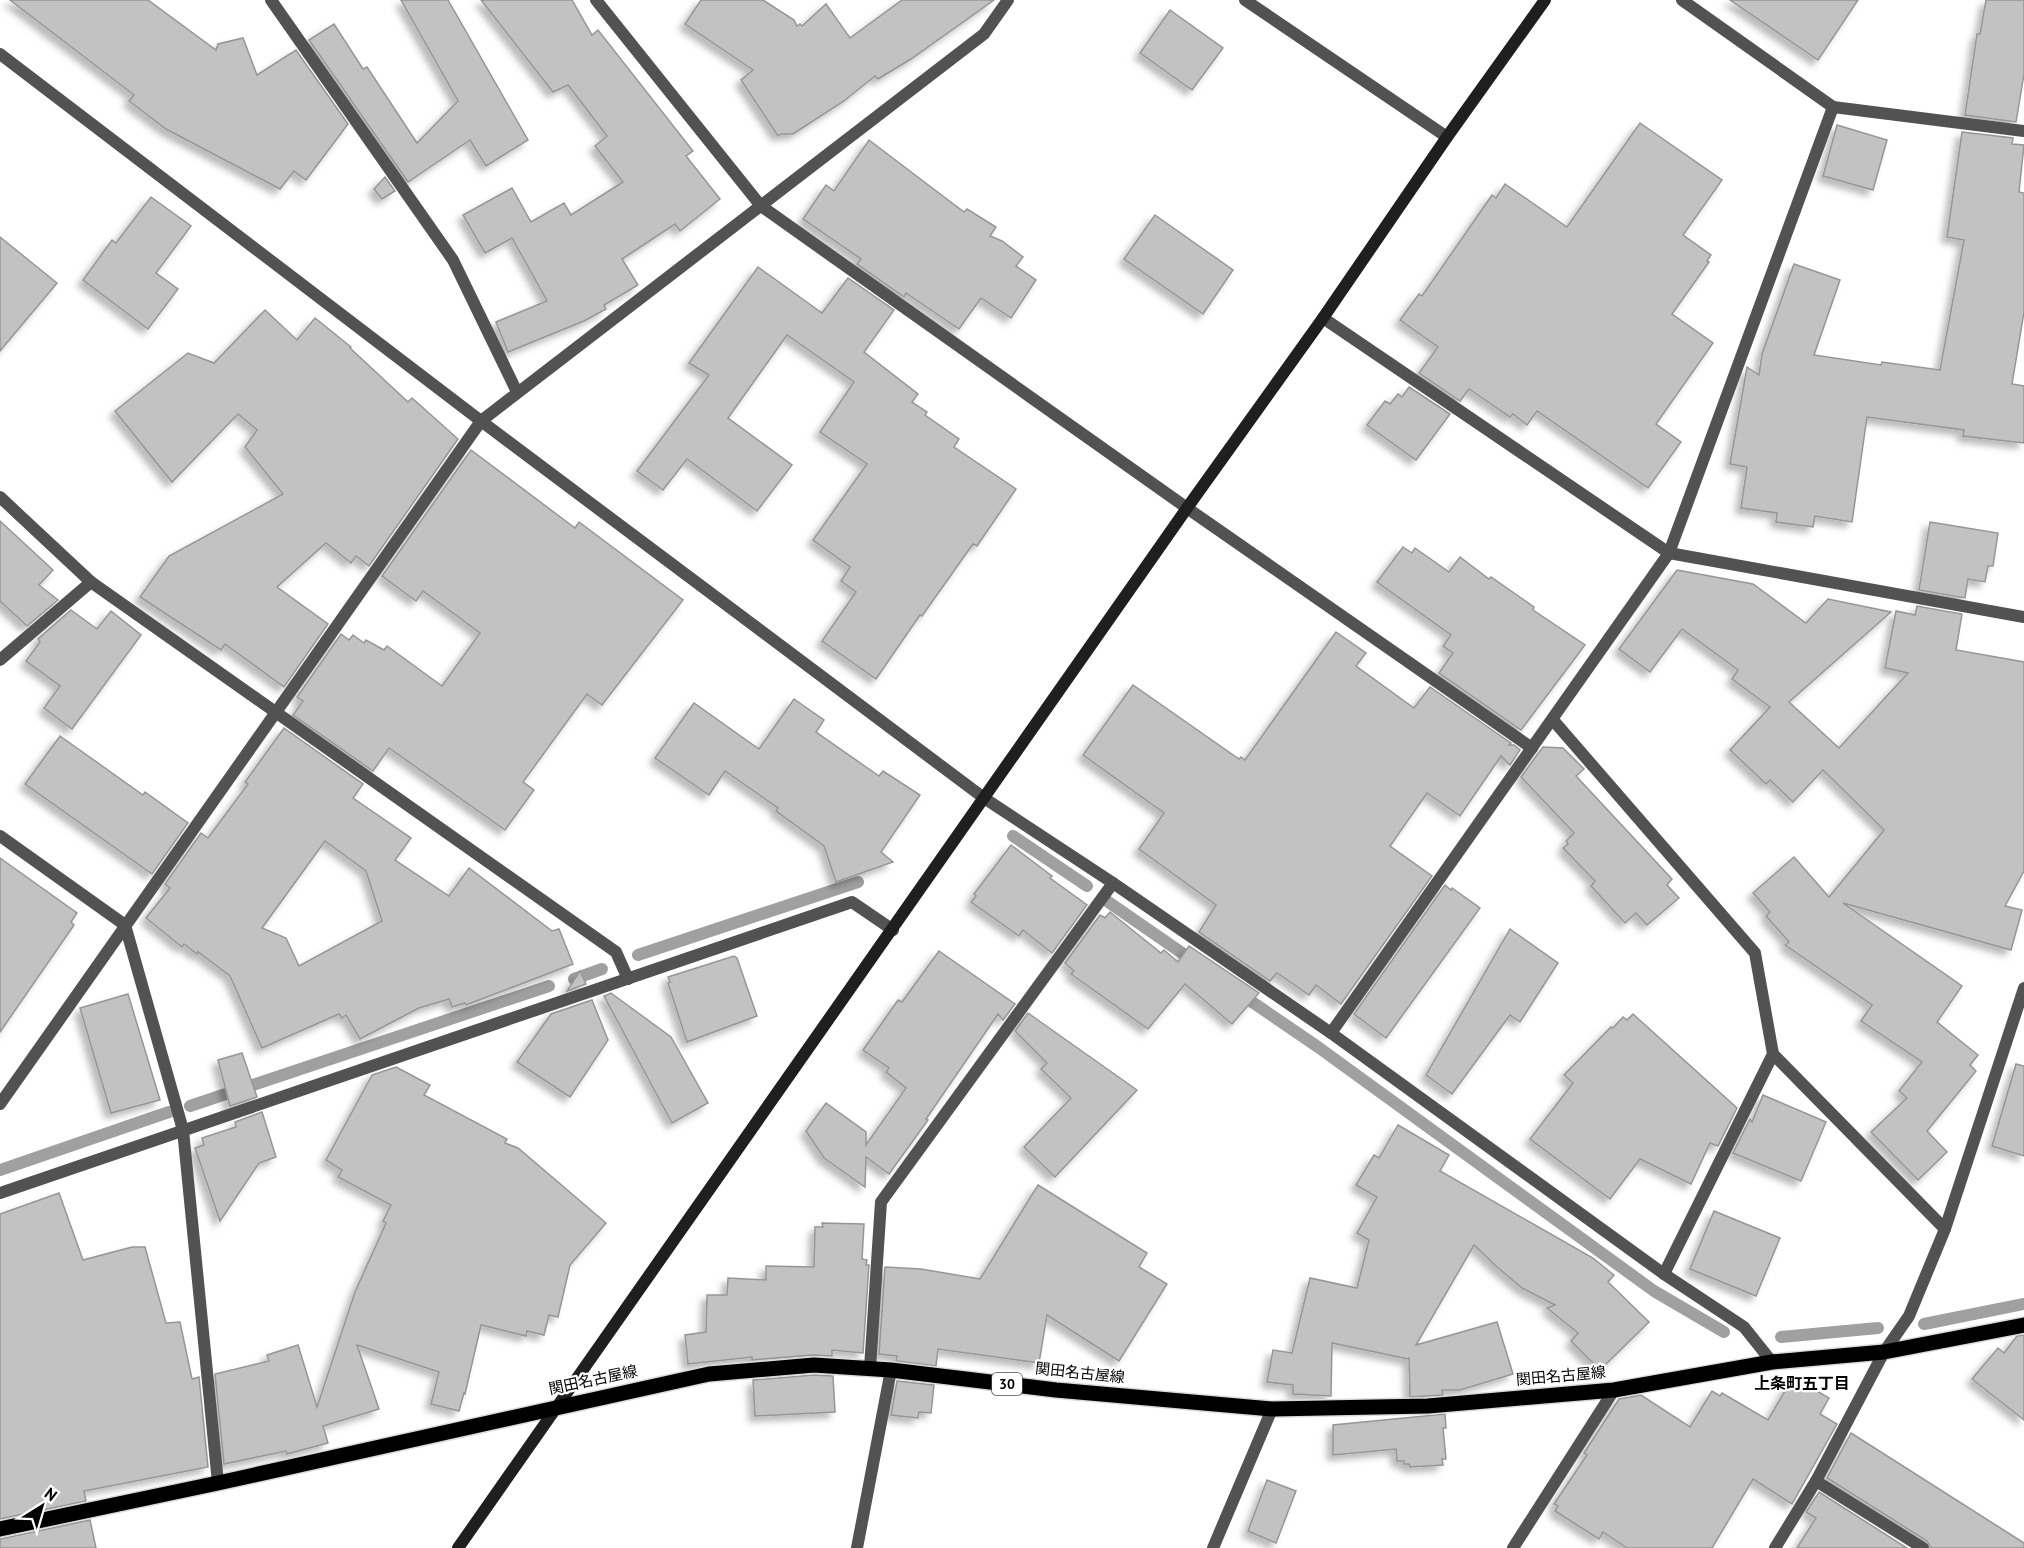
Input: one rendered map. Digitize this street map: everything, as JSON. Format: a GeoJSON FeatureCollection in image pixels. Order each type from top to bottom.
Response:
{"type":"FeatureCollection","features":[{"type":"Feature","properties":{"kind":"main road","name":"関田名古屋線"},"geometry":{"type":"LineString","coordinates":[[0,1529],[709,1374],[814,1365],[891,1370],[1056,1390],[1272,1409],[1428,1406],[1614,1390],[1772,1362],[1884,1352],[2024,1325]]}},
{"type":"Feature","properties":{"kind":"street"},"geometry":{"type":"LineString","coordinates":[[271,0],[453,260],[517,392]]}},
{"type":"Feature","properties":{"kind":"street"},"geometry":{"type":"LineString","coordinates":[[596,0],[760,206],[1187,508],[1532,748]]}},
{"type":"Feature","properties":{"kind":"street"},"geometry":{"type":"LineString","coordinates":[[1,1101],[481,421],[984,34],[1008,0]]}},
{"type":"Feature","properties":{"kind":"street"},"geometry":{"type":"LineString","coordinates":[[1245,0],[1447,137]]}},
{"type":"Feature","properties":{"kind":"street"},"geometry":{"type":"LineString","coordinates":[[458,1548],[1545,0]]}},
{"type":"Feature","properties":{"kind":"street"},"geometry":{"type":"LineString","coordinates":[[1682,0],[1833,107],[2024,132]]}},
{"type":"Feature","properties":{"kind":"street"},"geometry":{"type":"LineString","coordinates":[[0,54],[481,421],[984,798],[1113,883],[1331,1033],[1664,1274],[1744,1327],[1772,1362]]}},
{"type":"Feature","properties":{"kind":"street"},"geometry":{"type":"LineString","coordinates":[[1331,1033],[1669,553],[1833,107]]}},
{"type":"Feature","properties":{"kind":"street"},"geometry":{"type":"LineString","coordinates":[[1323,318],[1669,553],[2024,617]]}},
{"type":"Feature","properties":{"kind":"street"},"geometry":{"type":"LineString","coordinates":[[0,498],[91,582],[616,952],[628,979]]}},
{"type":"Feature","properties":{"kind":"street"},"geometry":{"type":"LineString","coordinates":[[0,660],[91,582]]}},
{"type":"Feature","properties":{"kind":"street"},"geometry":{"type":"LineString","coordinates":[[1552,720],[1755,953],[1773,1054],[1945,1229]]}},
{"type":"Feature","properties":{"kind":"street"},"geometry":{"type":"LineString","coordinates":[[0,836],[126,924],[183,1130],[218,1483]]}},
{"type":"Feature","properties":{"kind":"street"},"geometry":{"type":"LineString","coordinates":[[870,1368],[881,1202],[1113,883]]}},
{"type":"Feature","properties":{"kind":"street"},"geometry":{"type":"LineString","coordinates":[[0,1194],[852,902],[893,930]]}},
{"type":"Feature","properties":{"kind":"street"},"geometry":{"type":"LineString","coordinates":[[1775,1548],[1816,1481],[1884,1352],[1909,1316],[1945,1229],[2024,988]]}},
{"type":"Feature","properties":{"kind":"street"},"geometry":{"type":"LineString","coordinates":[[1664,1274],[1773,1054]]}},
{"type":"Feature","properties":{"kind":"street"},"geometry":{"type":"LineString","coordinates":[[857,1548],[891,1370]]}},
{"type":"Feature","properties":{"kind":"street"},"geometry":{"type":"LineString","coordinates":[[1513,1548],[1614,1390]]}},
{"type":"Feature","properties":{"kind":"street"},"geometry":{"type":"LineString","coordinates":[[1213,1548],[1272,1409]]}},
{"type":"Feature","properties":{"kind":"street"},"geometry":{"type":"LineString","coordinates":[[1816,1481],[1923,1548]]}},
{"type":"Feature","properties":{"kind":"building"},"geometry":{"type":"Polygon","coordinates":[[[10,0],[148,0],[216,50],[218,44],[243,38],[257,75],[296,50],[348,124],[306,180],[294,171],[280,189],[166,129],[129,101],[134,95],[10,0]]]}},
{"type":"Feature","properties":{"kind":"building"},"geometry":{"type":"Polygon","coordinates":[[[401,0],[448,0],[528,140],[486,166],[470,140],[408,182],[309,40],[334,24],[363,69],[367,67],[417,143],[458,101],[401,0]]]}},
{"type":"Feature","properties":{"kind":"building"},"geometry":{"type":"Polygon","coordinates":[[[481,0],[572,0],[592,35],[598,30],[693,151],[686,156],[720,199],[680,231],[675,224],[622,259],[638,285],[604,305],[606,309],[584,321],[508,352],[496,322],[547,301],[512,238],[485,253],[463,215],[512,188],[531,222],[564,203],[571,215],[623,182],[595,146],[607,136],[568,85],[553,92],[481,0]]]}},
{"type":"Feature","properties":{"kind":"building"},"geometry":{"type":"Polygon","coordinates":[[[701,0],[763,0],[794,20],[797,26],[800,24],[802,26],[826,4],[850,38],[902,0],[994,0],[911,59],[878,79],[875,76],[844,101],[793,134],[778,136],[741,80],[753,70],[685,24],[701,0]]]}},
{"type":"Feature","properties":{"kind":"building"},"geometry":{"type":"Polygon","coordinates":[[[1730,0],[1858,0],[1818,60],[1730,0]]]}},
{"type":"Feature","properties":{"kind":"building"},"geometry":{"type":"Polygon","coordinates":[[[1986,0],[2024,0],[2024,74],[2016,122],[1965,115],[1977,34],[1980,34],[1986,0]]]}},
{"type":"Feature","properties":{"kind":"building"},"geometry":{"type":"Polygon","coordinates":[[[1170,10],[1223,48],[1192,90],[1140,53],[1170,10]]]}},
{"type":"Feature","properties":{"kind":"building"},"geometry":{"type":"Polygon","coordinates":[[[1640,123],[1722,180],[1683,235],[1711,255],[1707,261],[1709,262],[1672,314],[1713,343],[1656,424],[1681,442],[1648,488],[1537,411],[1527,425],[1513,414],[1510,417],[1469,389],[1460,401],[1419,373],[1438,347],[1400,320],[1419,294],[1422,296],[1492,195],[1496,198],[1505,184],[1567,227],[1640,123]]]}},
{"type":"Feature","properties":{"kind":"building"},"geometry":{"type":"Polygon","coordinates":[[[1837,125],[1887,140],[1873,190],[1823,176],[1837,125]]]}},
{"type":"Feature","properties":{"kind":"building"},"geometry":{"type":"Polygon","coordinates":[[[1962,132],[2013,138],[2012,144],[2024,145],[2019,192],[2024,193],[2024,312],[2012,384],[2024,386],[2024,443],[1963,436],[1964,430],[1867,417],[1852,522],[1815,516],[1813,527],[1776,522],[1777,513],[1741,508],[1747,467],[1730,464],[1747,367],[1759,375],[1762,354],[1794,264],[1840,280],[1814,355],[1881,365],[1882,362],[1940,370],[1964,240],[1947,237],[1962,132]]]}},
{"type":"Feature","properties":{"kind":"building"},"geometry":{"type":"Polygon","coordinates":[[[869,140],[964,212],[967,209],[996,227],[990,236],[1002,241],[1023,257],[1016,266],[1036,280],[1011,318],[981,298],[959,329],[906,293],[904,297],[857,264],[861,259],[803,219],[826,185],[834,191],[869,140]]]}},
{"type":"Feature","properties":{"kind":"building"},"geometry":{"type":"Polygon","coordinates":[[[385,177],[395,191],[382,199],[374,189],[385,177]]]}},
{"type":"Feature","properties":{"kind":"building"},"geometry":{"type":"Polygon","coordinates":[[[151,197],[191,226],[156,273],[178,289],[148,329],[83,280],[112,240],[116,243],[151,197]]]}},
{"type":"Feature","properties":{"kind":"building"},"geometry":{"type":"Polygon","coordinates":[[[1155,215],[1233,270],[1203,314],[1124,259],[1155,215]]]}},
{"type":"Feature","properties":{"kind":"building"},"geometry":{"type":"Polygon","coordinates":[[[0,237],[57,283],[0,351],[0,237]]]}},
{"type":"Feature","properties":{"kind":"building"},"geometry":{"type":"Polygon","coordinates":[[[758,267],[822,313],[848,278],[894,310],[864,352],[918,394],[912,402],[927,412],[925,415],[959,439],[954,447],[1016,489],[977,546],[973,544],[922,616],[920,615],[876,679],[822,641],[856,592],[841,581],[850,567],[813,540],[867,464],[820,432],[854,382],[787,335],[728,418],[792,465],[757,511],[687,459],[663,490],[637,471],[709,375],[689,363],[758,267]]]}},
{"type":"Feature","properties":{"kind":"building"},"geometry":{"type":"Polygon","coordinates":[[[265,310],[297,340],[315,318],[351,347],[408,402],[412,398],[458,439],[369,566],[356,556],[351,563],[326,543],[277,587],[328,624],[284,687],[225,644],[221,650],[140,597],[169,556],[283,494],[245,447],[257,430],[238,414],[172,482],[115,411],[188,353],[214,363],[265,310]]]}},
{"type":"Feature","properties":{"kind":"building"},"geometry":{"type":"Polygon","coordinates":[[[1409,387],[1450,414],[1416,460],[1367,425],[1385,401],[1390,404],[1398,394],[1402,397],[1409,387]]]}},
{"type":"Feature","properties":{"kind":"building"},"geometry":{"type":"Polygon","coordinates":[[[471,450],[575,528],[579,522],[683,600],[602,705],[587,694],[523,782],[534,790],[505,830],[389,748],[373,771],[293,715],[303,701],[297,697],[341,634],[349,640],[353,635],[364,643],[366,640],[384,650],[387,646],[442,686],[480,633],[423,591],[416,601],[382,576],[471,450]]]}},
{"type":"Feature","properties":{"kind":"building"},"geometry":{"type":"Polygon","coordinates":[[[0,521],[53,570],[39,585],[58,600],[27,626],[0,601],[0,521]]]}},
{"type":"Feature","properties":{"kind":"building"},"geometry":{"type":"Polygon","coordinates":[[[1930,522],[1998,533],[1993,566],[1988,566],[1985,582],[1968,579],[1965,598],[1919,590],[1930,522]]]}},
{"type":"Feature","properties":{"kind":"building"},"geometry":{"type":"Polygon","coordinates":[[[1403,547],[1412,553],[1415,548],[1449,572],[1460,557],[1585,645],[1521,730],[1439,673],[1453,653],[1443,646],[1451,635],[1377,582],[1403,547]]]}},
{"type":"Feature","properties":{"kind":"building"},"geometry":{"type":"Polygon","coordinates":[[[1677,570],[1753,584],[1806,623],[1828,599],[1891,612],[1789,702],[1839,748],[1908,673],[1885,668],[1896,611],[1915,615],[1917,606],[1962,614],[1956,650],[2024,662],[2024,871],[2005,906],[2022,910],[2011,950],[1843,903],[1962,986],[1937,1022],[1978,1055],[1970,1065],[1976,1071],[1927,1131],[1947,1152],[1918,1180],[1871,1132],[1907,1098],[1899,1091],[1922,1062],[1861,1021],[1872,1005],[1785,945],[1789,942],[1766,916],[1770,912],[1753,893],[1794,857],[1829,897],[1884,830],[1823,770],[1793,802],[1770,780],[1766,784],[1730,750],[1770,707],[1732,679],[1738,670],[1682,629],[1650,672],[1619,649],[1677,570]]]}},
{"type":"Feature","properties":{"kind":"building"},"geometry":{"type":"Polygon","coordinates":[[[71,610],[97,629],[111,611],[141,635],[72,729],[44,708],[60,686],[26,661],[40,642],[38,639],[71,610]]]}},
{"type":"Feature","properties":{"kind":"building"},"geometry":{"type":"Polygon","coordinates":[[[1336,632],[1366,653],[1356,666],[1414,708],[1430,687],[1511,743],[1509,745],[1514,745],[1520,750],[1510,765],[1501,756],[1460,816],[1427,793],[1390,846],[1432,876],[1341,1004],[1316,985],[1309,995],[1277,973],[1270,981],[1199,932],[1216,905],[1139,849],[1164,813],[1083,755],[1133,685],[1239,759],[1241,757],[1245,760],[1336,632]]]}},
{"type":"Feature","properties":{"kind":"building"},"geometry":{"type":"Polygon","coordinates":[[[794,699],[824,720],[816,732],[879,776],[883,771],[920,795],[881,852],[893,862],[836,882],[824,846],[776,811],[778,808],[725,771],[709,795],[655,758],[694,703],[759,749],[794,699]]]}},
{"type":"Feature","properties":{"kind":"building"},"geometry":{"type":"Polygon","coordinates":[[[284,728],[363,784],[353,798],[411,838],[395,860],[449,896],[469,868],[552,931],[559,929],[573,964],[466,1005],[465,1003],[452,1007],[449,999],[419,1008],[360,1039],[346,1015],[342,1018],[339,1014],[262,1048],[230,976],[198,952],[197,954],[184,944],[182,947],[146,918],[170,888],[165,884],[201,833],[208,838],[248,784],[245,782],[284,728]],[[325,841],[262,928],[286,938],[299,966],[382,921],[366,871],[325,841]]]}},
{"type":"Feature","properties":{"kind":"building"},"geometry":{"type":"Polygon","coordinates":[[[60,736],[143,795],[145,792],[188,823],[152,874],[25,784],[60,736]]]}},
{"type":"Feature","properties":{"kind":"building"},"geometry":{"type":"Polygon","coordinates":[[[1543,747],[1563,748],[1584,769],[1576,776],[1672,879],[1667,885],[1679,898],[1647,925],[1636,913],[1625,923],[1591,886],[1595,881],[1563,848],[1574,833],[1521,777],[1543,747]]]}},
{"type":"Feature","properties":{"kind":"building"},"geometry":{"type":"Polygon","coordinates":[[[1011,845],[1087,905],[1052,953],[1023,930],[1019,936],[971,902],[976,896],[974,894],[1011,845]]]}},
{"type":"Feature","properties":{"kind":"building"},"geometry":{"type":"Polygon","coordinates":[[[0,858],[77,913],[71,922],[74,925],[0,1032],[0,858]]]}},
{"type":"Feature","properties":{"kind":"building"},"geometry":{"type":"Polygon","coordinates":[[[1445,885],[1480,908],[1386,1038],[1354,1014],[1445,885]]]}},
{"type":"Feature","properties":{"kind":"building"},"geometry":{"type":"Polygon","coordinates":[[[1110,912],[1161,953],[1164,950],[1178,962],[1189,946],[1259,993],[1232,1024],[1185,984],[1148,1029],[1071,974],[1074,971],[1065,963],[1100,915],[1105,918],[1110,912]]]}},
{"type":"Feature","properties":{"kind":"building"},"geometry":{"type":"Polygon","coordinates":[[[1510,929],[1558,963],[1520,1022],[1510,1015],[1452,1094],[1426,1075],[1510,929]]]}},
{"type":"Feature","properties":{"kind":"building"},"geometry":{"type":"Polygon","coordinates":[[[939,951],[1015,1004],[1003,1020],[998,1014],[926,1119],[928,1120],[889,1174],[866,1157],[865,1187],[824,1158],[806,1131],[826,1103],[866,1132],[866,1145],[906,1088],[886,1072],[889,1068],[863,1050],[898,1000],[902,1002],[939,951]]]}},
{"type":"Feature","properties":{"kind":"building"},"geometry":{"type":"Polygon","coordinates":[[[734,956],[737,958],[757,1016],[687,1042],[668,977],[734,956]]]}},
{"type":"Feature","properties":{"kind":"building"},"geometry":{"type":"Polygon","coordinates":[[[580,971],[586,984],[567,991],[580,971]]]}},
{"type":"Feature","properties":{"kind":"building"},"geometry":{"type":"Polygon","coordinates":[[[611,993],[671,1037],[708,1103],[672,1123],[604,996],[611,993]]]}},
{"type":"Feature","properties":{"kind":"building"},"geometry":{"type":"Polygon","coordinates":[[[128,994],[160,1100],[111,1113],[80,1008],[128,994]]]}},
{"type":"Feature","properties":{"kind":"building"},"geometry":{"type":"Polygon","coordinates":[[[592,1000],[608,1040],[570,1097],[517,1062],[551,1014],[592,1000]]]}},
{"type":"Feature","properties":{"kind":"building"},"geometry":{"type":"Polygon","coordinates":[[[1028,1013],[1137,1090],[1055,1177],[1024,1147],[1071,1098],[1041,1069],[1047,1063],[1015,1031],[1028,1013]]]}},
{"type":"Feature","properties":{"kind":"building"},"geometry":{"type":"Polygon","coordinates":[[[1633,1014],[1737,1108],[1718,1146],[1710,1143],[1691,1184],[1640,1159],[1610,1199],[1530,1139],[1573,1083],[1564,1075],[1611,1027],[1613,1028],[1623,1017],[1627,1020],[1633,1014]]]}},
{"type":"Feature","properties":{"kind":"building"},"geometry":{"type":"Polygon","coordinates":[[[242,1053],[257,1097],[230,1106],[218,1060],[242,1053]]]}},
{"type":"Feature","properties":{"kind":"building"},"geometry":{"type":"Polygon","coordinates":[[[2016,1064],[2024,1066],[2024,1156],[1992,1146],[2016,1064]]]}},
{"type":"Feature","properties":{"kind":"building"},"geometry":{"type":"Polygon","coordinates":[[[396,1067],[430,1085],[424,1095],[507,1139],[505,1143],[518,1148],[606,1223],[570,1265],[558,1317],[549,1315],[544,1335],[527,1331],[526,1336],[481,1325],[459,1411],[431,1404],[439,1372],[357,1345],[379,1409],[323,1426],[328,1443],[287,1454],[286,1451],[224,1464],[215,1374],[269,1361],[267,1355],[298,1345],[317,1407],[355,1292],[386,1223],[383,1221],[391,1205],[338,1177],[342,1170],[326,1160],[372,1075],[396,1067]]]}},
{"type":"Feature","properties":{"kind":"building"},"geometry":{"type":"Polygon","coordinates":[[[1763,1095],[1826,1122],[1801,1181],[1733,1153],[1750,1119],[1752,1122],[1763,1095]]]}},
{"type":"Feature","properties":{"kind":"building"},"geometry":{"type":"Polygon","coordinates":[[[262,1112],[276,1157],[259,1163],[220,1221],[195,1148],[204,1145],[202,1138],[236,1127],[235,1122],[262,1112]]]}},
{"type":"Feature","properties":{"kind":"building"},"geometry":{"type":"Polygon","coordinates":[[[1398,1125],[1449,1155],[1440,1171],[1593,1258],[1614,1275],[1608,1282],[1649,1322],[1600,1370],[1571,1341],[1578,1333],[1547,1308],[1555,1305],[1522,1288],[1474,1245],[1416,1345],[1497,1322],[1513,1374],[1460,1390],[1442,1390],[1443,1395],[1410,1397],[1409,1358],[1332,1343],[1331,1396],[1293,1394],[1293,1385],[1267,1382],[1273,1350],[1292,1353],[1310,1278],[1357,1288],[1369,1240],[1357,1233],[1377,1197],[1356,1185],[1374,1155],[1379,1158],[1398,1125]]]}},
{"type":"Feature","properties":{"kind":"building"},"geometry":{"type":"Polygon","coordinates":[[[1038,1185],[1147,1253],[1139,1267],[1167,1284],[1119,1361],[1047,1315],[1039,1363],[938,1349],[936,1366],[896,1361],[897,1356],[879,1354],[885,1267],[921,1269],[980,1279],[1038,1185]]]}},
{"type":"Feature","properties":{"kind":"building"},"geometry":{"type":"Polygon","coordinates":[[[59,1193],[83,1260],[132,1247],[145,1247],[166,1323],[180,1322],[192,1379],[199,1377],[208,1467],[84,1491],[86,1501],[0,1519],[0,1214],[59,1193]]]}},
{"type":"Feature","properties":{"kind":"building"},"geometry":{"type":"Polygon","coordinates":[[[1714,1211],[1780,1238],[1756,1296],[1690,1269],[1714,1211]]]}},
{"type":"Feature","properties":{"kind":"building"},"geometry":{"type":"Polygon","coordinates":[[[822,1223],[864,1224],[862,1259],[867,1260],[866,1265],[869,1265],[863,1353],[832,1350],[832,1356],[813,1355],[752,1360],[752,1357],[688,1364],[685,1335],[706,1332],[707,1295],[727,1295],[728,1278],[766,1280],[766,1266],[814,1267],[815,1227],[823,1227],[822,1223]]]}},
{"type":"Feature","properties":{"kind":"building"},"geometry":{"type":"Polygon","coordinates":[[[2024,1335],[2024,1420],[1972,1379],[1998,1348],[2004,1353],[2017,1336],[2024,1335]]]}},
{"type":"Feature","properties":{"kind":"building"},"geometry":{"type":"Polygon","coordinates":[[[814,1375],[833,1376],[835,1412],[755,1416],[753,1380],[814,1375]]]}},
{"type":"Feature","properties":{"kind":"building"},"geometry":{"type":"Polygon","coordinates":[[[1793,1377],[1829,1398],[1820,1414],[1837,1424],[1792,1504],[1753,1479],[1712,1548],[1627,1548],[1603,1532],[1599,1539],[1555,1511],[1558,1506],[1554,1504],[1587,1455],[1584,1453],[1619,1399],[1641,1395],[1690,1427],[1712,1391],[1720,1396],[1722,1393],[1768,1420],[1793,1377]]]}},
{"type":"Feature","properties":{"kind":"building"},"geometry":{"type":"Polygon","coordinates":[[[897,1381],[934,1385],[931,1413],[919,1412],[918,1418],[891,1415],[897,1381]]]}},
{"type":"Feature","properties":{"kind":"building"},"geometry":{"type":"Polygon","coordinates":[[[1445,1414],[1446,1428],[1443,1428],[1446,1459],[1442,1459],[1443,1465],[1410,1467],[1409,1464],[1404,1464],[1404,1461],[1397,1461],[1396,1449],[1333,1455],[1333,1425],[1445,1414]]]}},
{"type":"Feature","properties":{"kind":"building"},"geometry":{"type":"Polygon","coordinates":[[[1851,1433],[2024,1543],[2024,1548],[1931,1548],[1927,1541],[1827,1478],[1851,1433]]]}},
{"type":"Feature","properties":{"kind":"building"},"geometry":{"type":"Polygon","coordinates":[[[1267,1480],[1296,1491],[1276,1543],[1248,1531],[1267,1480]]]}},
{"type":"Feature","properties":{"kind":"building"},"geometry":{"type":"Polygon","coordinates":[[[1819,1492],[1907,1548],[1797,1548],[1816,1518],[1806,1512],[1819,1492]]]}},
{"type":"Feature","properties":{"kind":"building"},"geometry":{"type":"Polygon","coordinates":[[[90,1520],[96,1548],[0,1548],[0,1539],[90,1520]]]}},
{"type":"Feature","properties":{"kind":"waterway"},"geometry":{"type":"LineString","coordinates":[[1013,836],[1087,886]]}},
{"type":"Feature","properties":{"kind":"waterway"},"geometry":{"type":"LineString","coordinates":[[638,955],[858,882]]}},
{"type":"Feature","properties":{"kind":"waterway"},"geometry":{"type":"LineString","coordinates":[[1104,899],[1195,962]]}},
{"type":"Feature","properties":{"kind":"waterway"},"geometry":{"type":"LineString","coordinates":[[574,979],[602,969]]}},
{"type":"Feature","properties":{"kind":"waterway"},"geometry":{"type":"LineString","coordinates":[[190,1106],[549,986]]}},
{"type":"Feature","properties":{"kind":"waterway"},"geometry":{"type":"LineString","coordinates":[[1239,993],[1318,1047],[1654,1291],[1724,1332]]}},
{"type":"Feature","properties":{"kind":"waterway"},"geometry":{"type":"LineString","coordinates":[[0,1170],[169,1112]]}},
{"type":"Feature","properties":{"kind":"waterway"},"geometry":{"type":"LineString","coordinates":[[1924,1324],[2024,1304]]}},
{"type":"Feature","properties":{"kind":"waterway"},"geometry":{"type":"LineString","coordinates":[[1781,1337],[1878,1328]]}},
{"type":"Feature","properties":{"kind":"district","name":"上条町五丁目"},"geometry":{"type":"Point","coordinates":[1802,1383]}}]}
